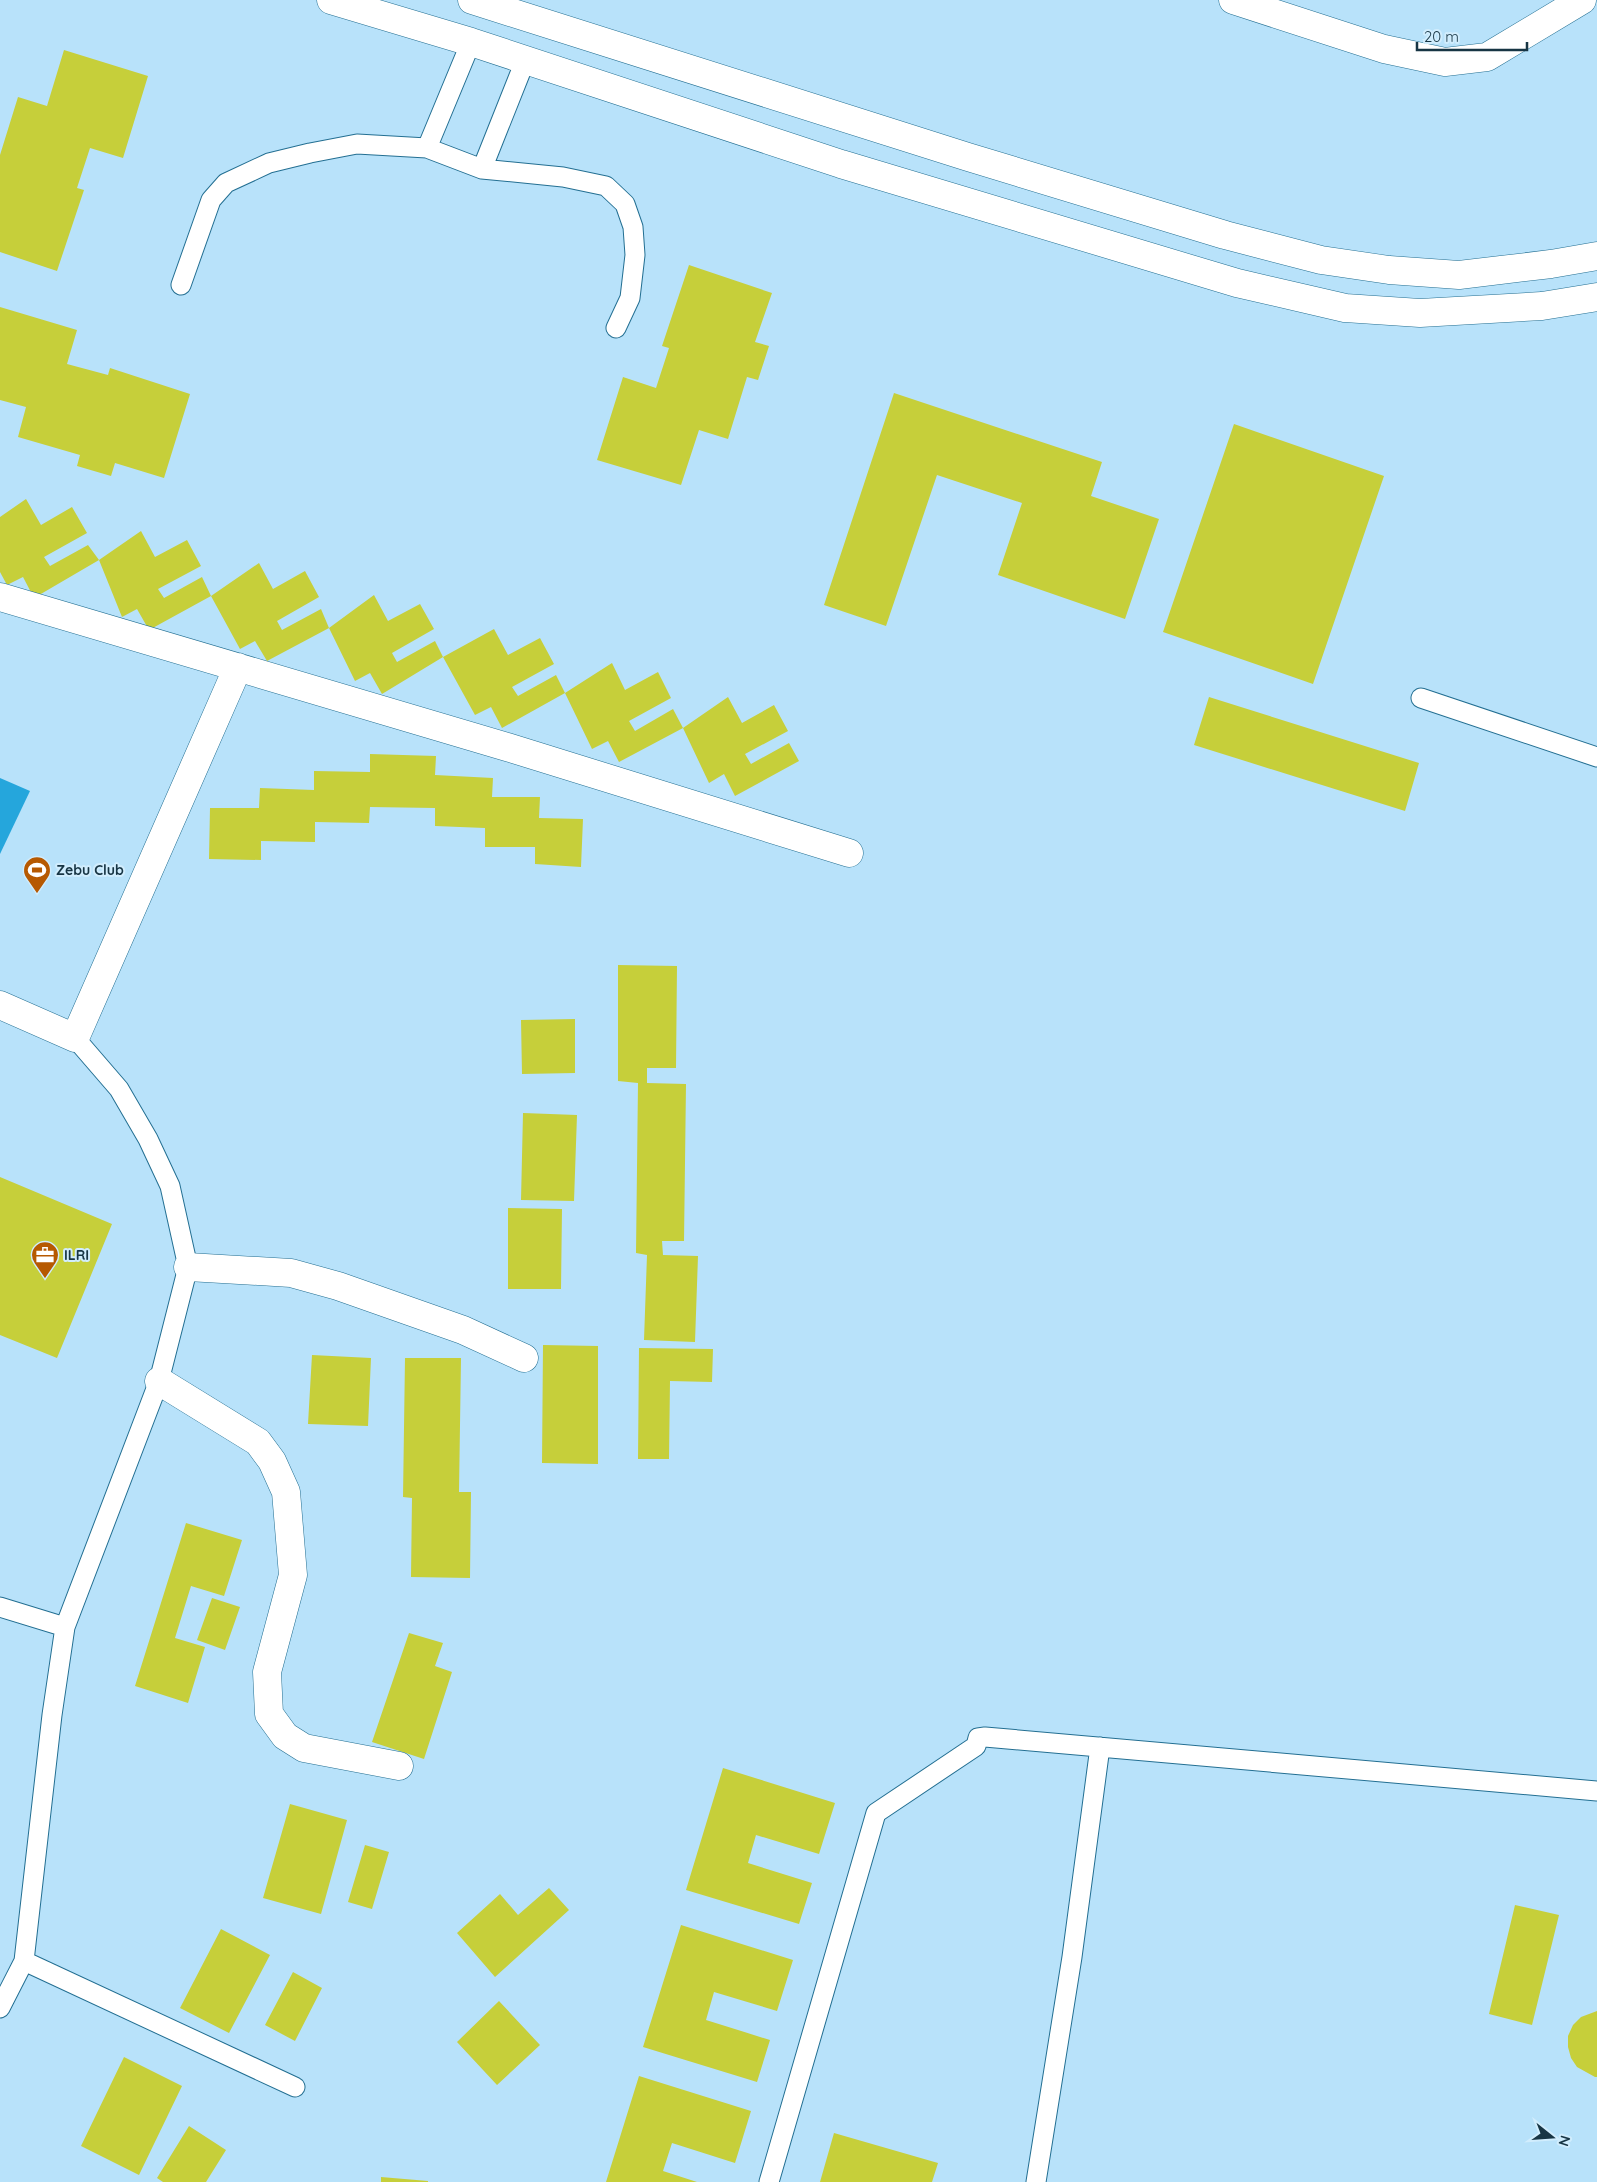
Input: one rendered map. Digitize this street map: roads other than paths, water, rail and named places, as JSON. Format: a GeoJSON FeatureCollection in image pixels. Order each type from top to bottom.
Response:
{"type":"FeatureCollection","features":[{"type":"Feature","properties":{"kind":"street"},"geometry":{"type":"LineString","coordinates":[[331,0],[471,42],[840,164],[1237,283],[1345,308],[1420,314],[1542,306],[1597,297]]}},
{"type":"Feature","properties":{"kind":"street"},"geometry":{"type":"LineString","coordinates":[[472,0],[717,79],[1224,235],[1321,260],[1390,270],[1460,275],[1551,264],[1597,256]]}},
{"type":"Feature","properties":{"kind":"street"},"geometry":{"type":"LineString","coordinates":[[1233,0],[1384,49],[1445,62],[1487,56],[1582,0]]}},
{"type":"Feature","properties":{"kind":"street"},"geometry":{"type":"LineString","coordinates":[[516,58],[523,16]]}},
{"type":"Feature","properties":{"kind":"street"},"geometry":{"type":"LineString","coordinates":[[0,597],[517,750],[849,853]]}},
{"type":"Feature","properties":{"kind":"street"},"geometry":{"type":"LineString","coordinates":[[0,1004],[75,1038],[238,667]]}},
{"type":"Feature","properties":{"kind":"street"},"geometry":{"type":"LineString","coordinates":[[188,1267],[291,1273],[338,1286],[463,1330],[524,1358]]}},
{"type":"Feature","properties":{"kind":"street"},"geometry":{"type":"LineString","coordinates":[[159,1381],[258,1442],[272,1460],[286,1492],[293,1575],[267,1672],[270,1714],[285,1736],[304,1748],[399,1766]]}},
{"type":"Feature","properties":{"kind":"lane"},"geometry":{"type":"LineString","coordinates":[[427,148],[471,42]]}},
{"type":"Feature","properties":{"kind":"lane"},"geometry":{"type":"LineString","coordinates":[[482,169],[516,58]]}},
{"type":"Feature","properties":{"kind":"lane"},"geometry":{"type":"LineString","coordinates":[[181,286],[211,200],[226,183],[269,163],[357,144],[427,148],[482,169],[563,176],[606,186],[625,204],[634,227],[635,255],[630,298],[616,328]]}},
{"type":"Feature","properties":{"kind":"lane"},"geometry":{"type":"LineString","coordinates":[[1421,698],[1597,757]]}},
{"type":"Feature","properties":{"kind":"lane"},"geometry":{"type":"LineString","coordinates":[[0,2008],[24,1961],[52,1715],[65,1627],[159,1381],[188,1267],[170,1186],[148,1139],[119,1090],[75,1038]]}},
{"type":"Feature","properties":{"kind":"lane"},"geometry":{"type":"LineString","coordinates":[[0,1608],[65,1627]]}},
{"type":"Feature","properties":{"kind":"lane"},"geometry":{"type":"LineString","coordinates":[[769,2182],[876,1813],[976,1746],[978,1738],[1597,1791]]}},
{"type":"Feature","properties":{"kind":"lane"},"geometry":{"type":"LineString","coordinates":[[1036,2182],[1072,1957],[1100,1747]]}},
{"type":"Feature","properties":{"kind":"lane"},"geometry":{"type":"LineString","coordinates":[[24,1961],[295,2087]]}},
{"type":"Feature","properties":{"kind":"water"},"geometry":{"type":"Polygon","coordinates":[[[0,778],[30,791],[0,854],[0,778]]]}},
{"type":"Feature","properties":{"kind":"place","name":"Zebu Club"},"geometry":{"type":"Point","coordinates":[37,894]}},
{"type":"Feature","properties":{"kind":"place","name":"ILRI"},"geometry":{"type":"Point","coordinates":[45,1279]}}]}
